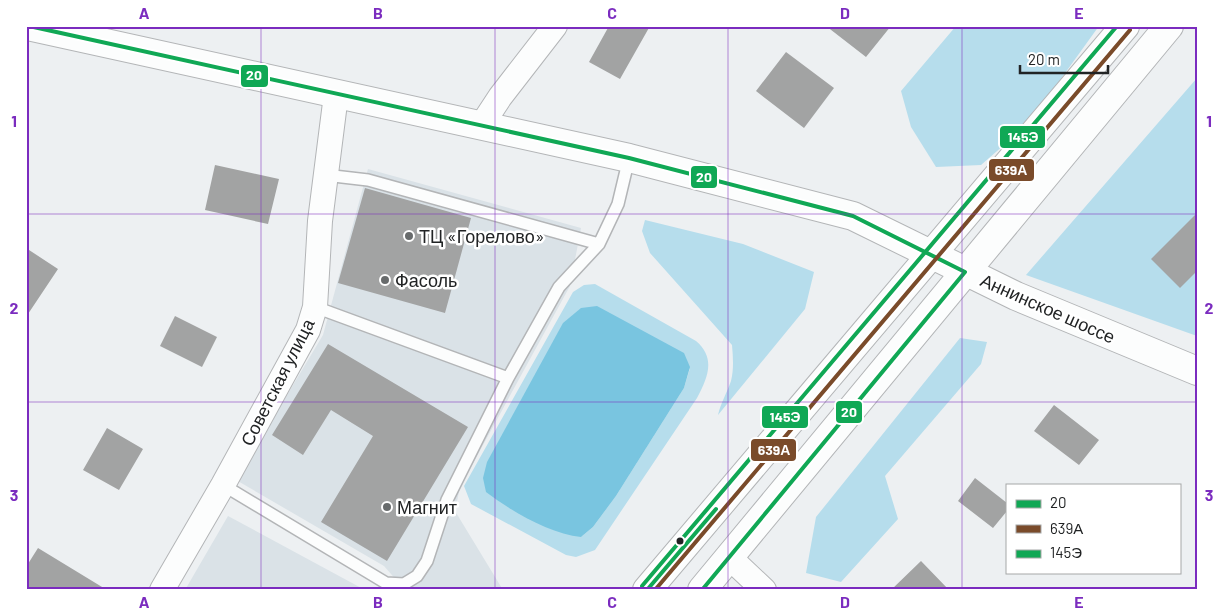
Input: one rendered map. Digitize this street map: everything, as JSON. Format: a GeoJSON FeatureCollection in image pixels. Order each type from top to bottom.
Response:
{"type":"FeatureCollection","features":[{"type":"Feature","properties":{"kind":"main road","name":"Аннинское шоссе"},"geometry":{"type":"LineString","coordinates":[[28,26],[629,158],[853,216],[1016,296],[1197,371]]}},
{"type":"Feature","properties":{"kind":"main road"},"geometry":{"type":"LineString","coordinates":[[647,590],[1125,26]]}},
{"type":"Feature","properties":{"kind":"main road"},"geometry":{"type":"LineString","coordinates":[[702,590],[1169,26]]}},
{"type":"Feature","properties":{"kind":"street"},"geometry":{"type":"LineString","coordinates":[[481,126],[500,97],[555,26]]}},
{"type":"Feature","properties":{"kind":"street","name":"Советская улица"},"geometry":{"type":"LineString","coordinates":[[162,590],[223,485],[308,330],[315,307],[320,220],[336,95]]}},
{"type":"Feature","properties":{"kind":"street"},"geometry":{"type":"LineString","coordinates":[[729,557],[764,590]]}},
{"type":"Feature","properties":{"kind":"lane"},"geometry":{"type":"LineString","coordinates":[[223,485],[386,583],[404,584],[417,576],[427,561],[447,500],[508,378],[559,287],[600,244],[618,204],[629,158]]}},
{"type":"Feature","properties":{"kind":"lane"},"geometry":{"type":"LineString","coordinates":[[325,175],[368,180],[600,244]]}},
{"type":"Feature","properties":{"kind":"lane"},"geometry":{"type":"LineString","coordinates":[[315,307],[508,378]]}},
{"type":"Feature","properties":{"kind":"shaded area"},"geometry":{"type":"Polygon","coordinates":[[[956,26],[1099,26],[1029,123],[981,165],[936,167],[911,127],[901,91],[956,26]]]}},
{"type":"Feature","properties":{"kind":"shaded area"},"geometry":{"type":"Polygon","coordinates":[[[1197,78],[1197,336],[1026,275],[1197,78]]]}},
{"type":"Feature","properties":{"kind":"shaded area"},"geometry":{"type":"Polygon","coordinates":[[[368,169],[581,228],[570,286],[460,487],[455,511],[503,590],[405,590],[384,566],[236,480],[323,335],[368,169]]]}},
{"type":"Feature","properties":{"kind":"shaded area"},"geometry":{"type":"Polygon","coordinates":[[[645,220],[743,244],[814,272],[805,309],[718,415],[732,377],[732,345],[650,253],[642,231],[645,220]]]}},
{"type":"Feature","properties":{"kind":"shaded area"},"geometry":{"type":"Polygon","coordinates":[[[595,284],[696,341],[706,354],[708,368],[697,398],[595,550],[576,557],[566,555],[471,504],[464,486],[573,292],[584,285],[595,284]],[[690,368],[581,537],[593,527],[616,496],[684,388],[690,368]]]}},
{"type":"Feature","properties":{"kind":"shaded area"},"geometry":{"type":"Polygon","coordinates":[[[960,338],[987,342],[981,364],[885,476],[898,519],[841,582],[806,573],[816,517],[960,338]]]}},
{"type":"Feature","properties":{"kind":"shaded area"},"geometry":{"type":"Polygon","coordinates":[[[228,516],[365,590],[185,590],[228,516]]]}},
{"type":"Feature","properties":{"kind":"water"},"geometry":{"type":"Polygon","coordinates":[[[597,306],[684,353],[690,367],[684,388],[616,496],[593,527],[581,537],[569,535],[544,526],[507,507],[486,492],[483,478],[487,462],[563,323],[581,308],[597,306]]]}},
{"type":"Feature","properties":{"kind":"building"},"geometry":{"type":"Polygon","coordinates":[[[609,26],[650,26],[620,79],[589,62],[609,26]]]}},
{"type":"Feature","properties":{"kind":"building"},"geometry":{"type":"Polygon","coordinates":[[[826,26],[891,26],[866,57],[826,26]]]}},
{"type":"Feature","properties":{"kind":"building"},"geometry":{"type":"Polygon","coordinates":[[[786,52],[834,88],[804,128],[756,91],[786,52]]]}},
{"type":"Feature","properties":{"kind":"building"},"geometry":{"type":"Polygon","coordinates":[[[215,165],[279,179],[268,224],[205,210],[215,165]]]}},
{"type":"Feature","properties":{"kind":"building","name":"ТЦ «Горелово»"},"geometry":{"type":"Polygon","coordinates":[[[365,188],[471,218],[445,313],[338,283],[365,188]]]}},
{"type":"Feature","properties":{"kind":"building"},"geometry":{"type":"Polygon","coordinates":[[[1197,213],[1197,271],[1180,288],[1151,259],[1197,213]]]}},
{"type":"Feature","properties":{"kind":"building"},"geometry":{"type":"Polygon","coordinates":[[[26,248],[58,269],[26,317],[26,248]]]}},
{"type":"Feature","properties":{"kind":"building"},"geometry":{"type":"Polygon","coordinates":[[[175,316],[217,337],[202,367],[160,346],[175,316]]]}},
{"type":"Feature","properties":{"kind":"building"},"geometry":{"type":"Polygon","coordinates":[[[328,344],[468,427],[387,561],[321,522],[373,436],[331,410],[303,455],[272,435],[328,344]]]}},
{"type":"Feature","properties":{"kind":"building"},"geometry":{"type":"Polygon","coordinates":[[[1054,405],[1099,440],[1079,465],[1034,431],[1054,405]]]}},
{"type":"Feature","properties":{"kind":"building"},"geometry":{"type":"Polygon","coordinates":[[[107,428],[143,449],[119,490],[83,470],[107,428]]]}},
{"type":"Feature","properties":{"kind":"building"},"geometry":{"type":"Polygon","coordinates":[[[975,478],[1006,502],[1006,512],[993,528],[958,501],[975,478]]]}},
{"type":"Feature","properties":{"kind":"building"},"geometry":{"type":"Polygon","coordinates":[[[38,548],[107,590],[26,590],[26,567],[38,548]]]}},
{"type":"Feature","properties":{"kind":"building"},"geometry":{"type":"Polygon","coordinates":[[[921,561],[949,590],[891,590],[921,561]]]}},
{"type":"Feature","properties":{"kind":"transit line","name":"20"},"geometry":{"type":"LineString","coordinates":[[29,26],[629,158],[853,216],[965,272],[702,590]]}},
{"type":"Feature","properties":{"kind":"transit line","name":"145Э"},"geometry":{"type":"LineString","coordinates":[[642,586],[1117,26]]}},
{"type":"Feature","properties":{"kind":"transit line","name":"639А"},"geometry":{"type":"LineString","coordinates":[[655,590],[1130,30]]}},
{"type":"Feature","properties":{"kind":"transit line","name":"20"},"geometry":{"type":"LineString","coordinates":[[647,590],[716,509]]}},
{"type":"Feature","properties":{"kind":"place","name":"ТЦ «Горелово»"},"geometry":{"type":"Point","coordinates":[409,236]}},
{"type":"Feature","properties":{"kind":"place","name":"Фасоль"},"geometry":{"type":"Point","coordinates":[385,280]}},
{"type":"Feature","properties":{"kind":"place","name":"Магнит"},"geometry":{"type":"Point","coordinates":[387,507]}}]}
